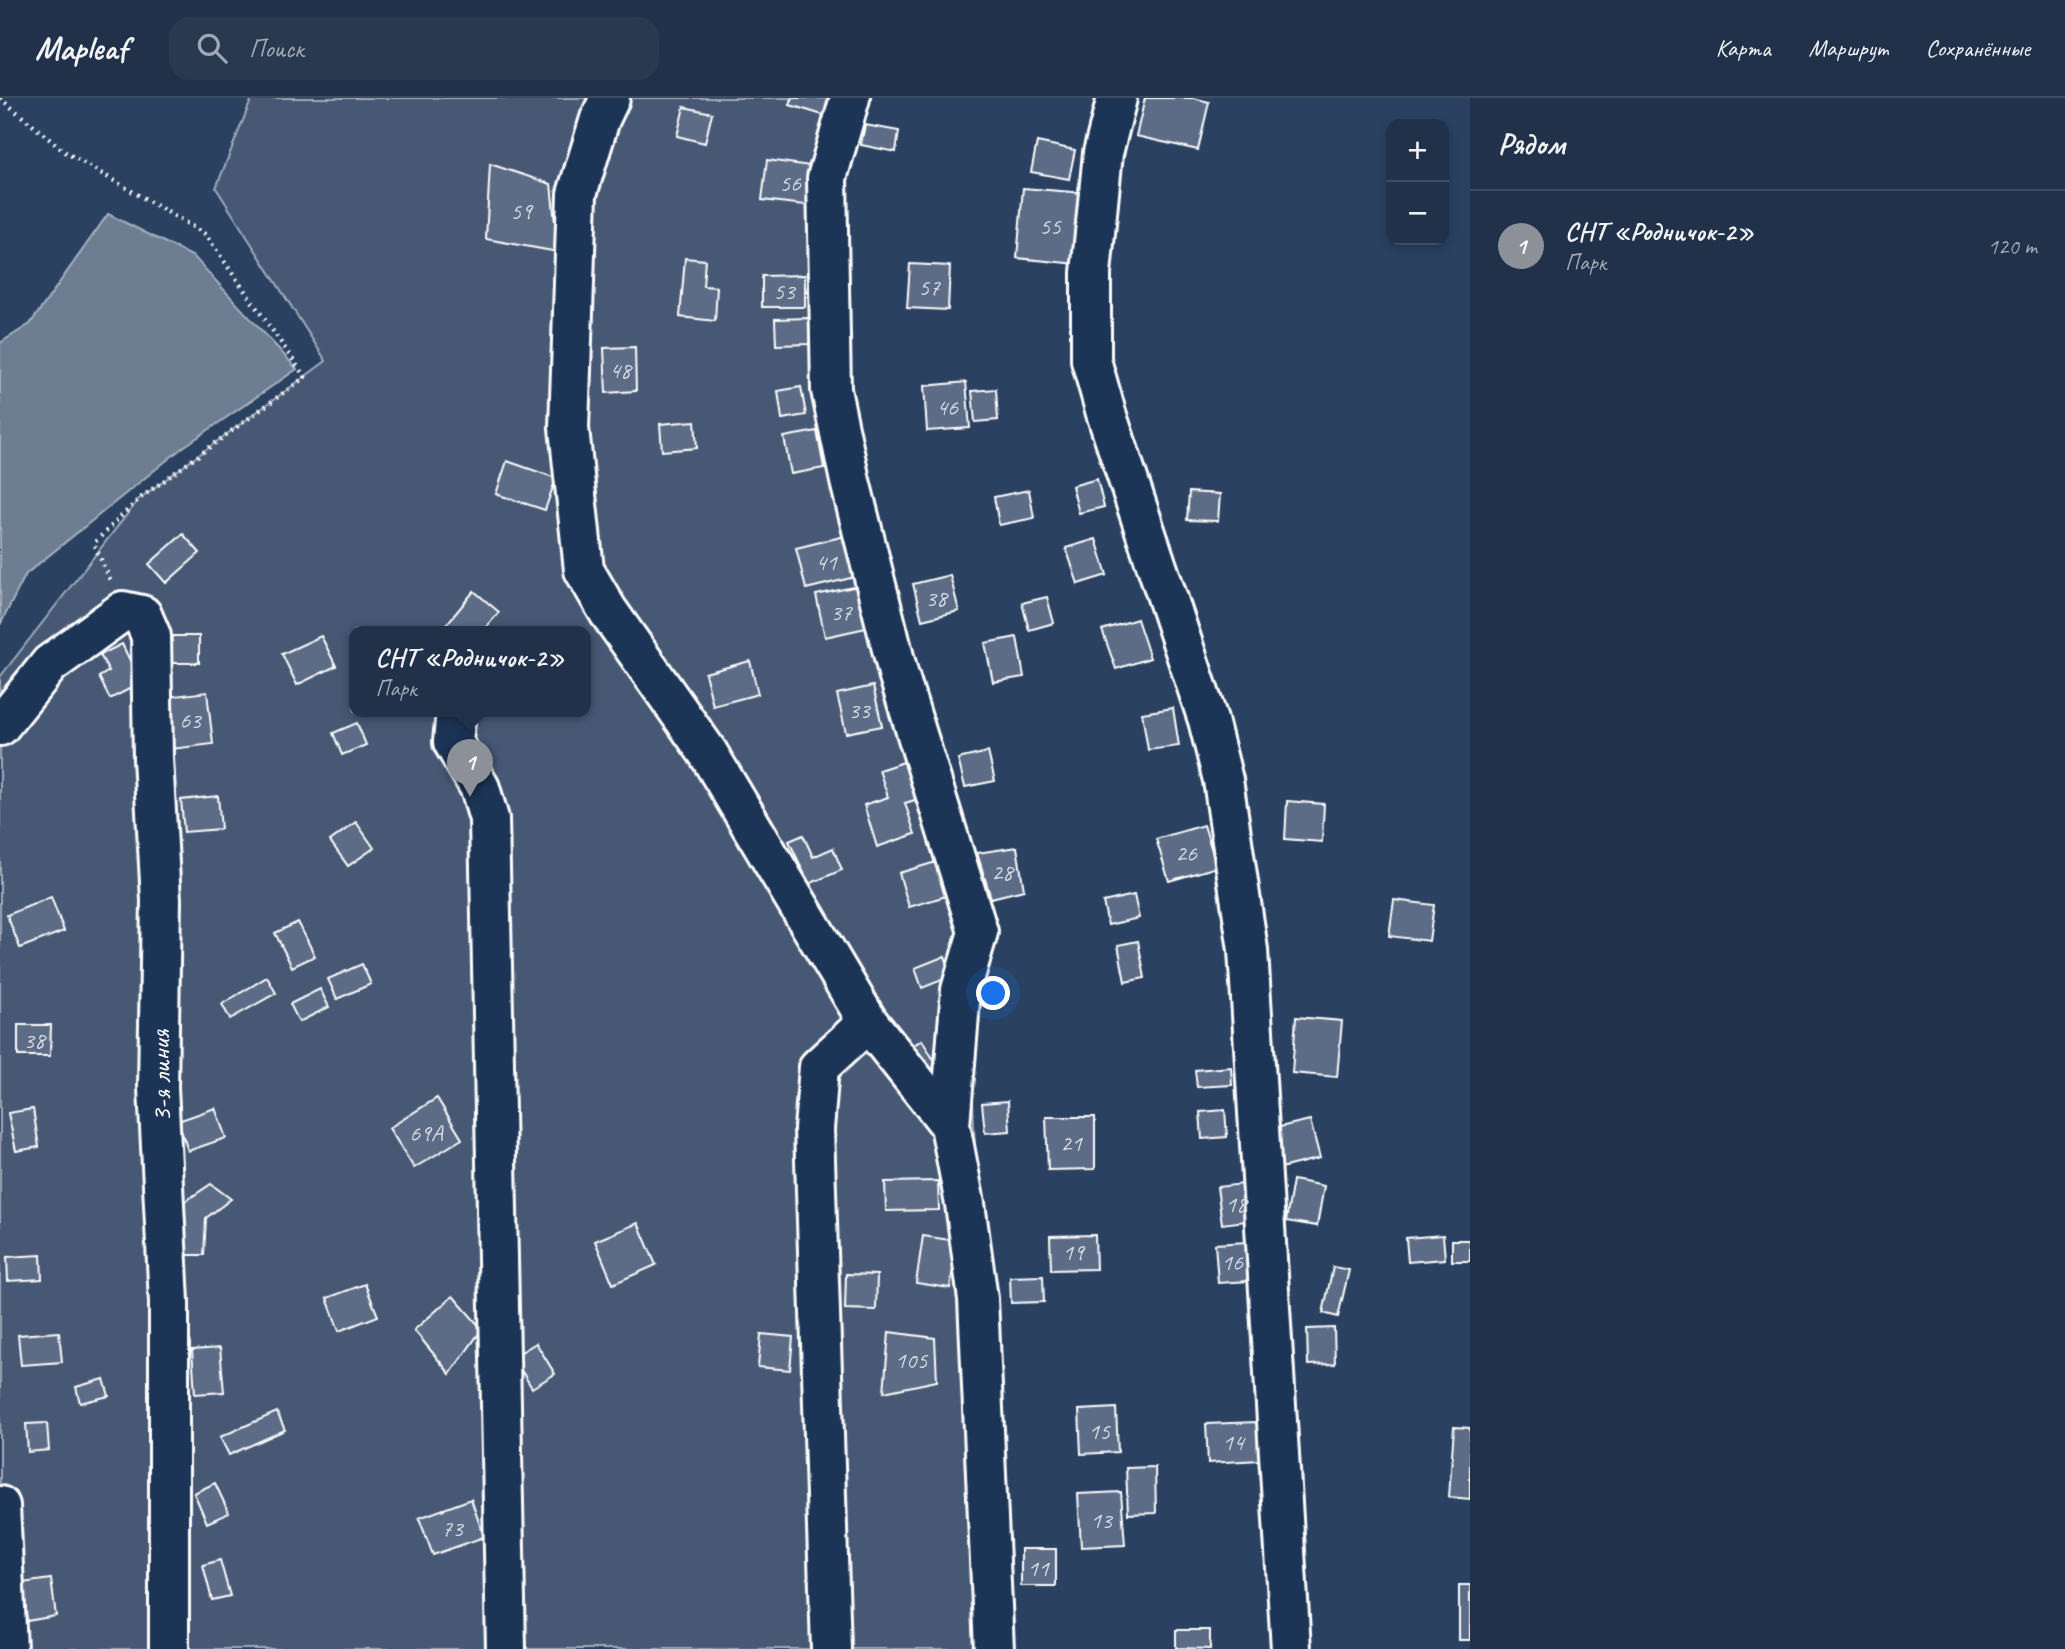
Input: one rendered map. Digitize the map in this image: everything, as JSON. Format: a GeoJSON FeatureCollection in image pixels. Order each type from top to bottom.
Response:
{"type":"FeatureCollection","features":[{"type":"Feature","properties":{"kind":"lane"},"geometry":{"type":"LineString","coordinates":[[610,98],[600,118],[578,194],[569,428],[584,570],[608,611],[708,753],[868,1022],[950,1125]]}},
{"type":"Feature","properties":{"kind":"lane"},"geometry":{"type":"LineString","coordinates":[[850,98],[827,178],[831,390],[850,481],[898,673],[978,932],[961,990],[950,1125],[965,1204],[978,1300],[994,1649]]}},
{"type":"Feature","properties":{"kind":"lane"},"geometry":{"type":"LineString","coordinates":[[1117,98],[1103,153],[1091,273],[1091,360],[1106,413],[1208,720],[1223,780],[1248,950],[1292,1649]]}},
{"type":"Feature","properties":{"kind":"lane"},"geometry":{"type":"LineString","coordinates":[[0,726],[50,664],[123,611]]}},
{"type":"Feature","properties":{"kind":"lane","name":"3-я линия"},"geometry":{"type":"LineString","coordinates":[[123,611],[142,615],[151,636],[153,758],[161,900],[158,1088],[169,1302],[169,1649]]}},
{"type":"Feature","properties":{"kind":"lane"},"geometry":{"type":"LineString","coordinates":[[455,717],[453,742],[480,788],[489,819],[506,1649]]}},
{"type":"Feature","properties":{"kind":"lane"},"geometry":{"type":"LineString","coordinates":[[831,1649],[814,1129],[820,1067],[868,1022]]}},
{"type":"Feature","properties":{"kind":"lane"},"geometry":{"type":"LineString","coordinates":[[0,1506],[7,1649]]}},
{"type":"Feature","properties":{"kind":"path"},"geometry":{"type":"LineString","coordinates":[[0,98],[65,152],[205,233],[305,377],[139,499],[94,542],[123,611]]}},
{"type":"Feature","properties":{"kind":"shaded area"},"geometry":{"type":"Polygon","coordinates":[[[252,98],[863,98],[840,187],[849,464],[968,916],[995,1649],[0,1649],[0,677],[139,499],[326,361],[216,188],[252,98]]]}},
{"type":"Feature","properties":{"kind":"shaded area"},"geometry":{"type":"Polygon","coordinates":[[[108,214],[194,257],[297,369],[182,448],[26,574],[0,625],[0,343],[30,324],[108,214]]]}},
{"type":"Feature","properties":{"kind":"building"},"geometry":{"type":"Polygon","coordinates":[[[792,98],[832,98],[826,116],[790,105],[792,98]]]}},
{"type":"Feature","properties":{"kind":"building"},"geometry":{"type":"Polygon","coordinates":[[[1145,98],[1193,98],[1209,102],[1198,150],[1136,136],[1145,98]]]}},
{"type":"Feature","properties":{"kind":"building"},"geometry":{"type":"Polygon","coordinates":[[[684,107],[712,113],[705,143],[677,136],[684,107]]]}},
{"type":"Feature","properties":{"kind":"building"},"geometry":{"type":"Polygon","coordinates":[[[865,125],[899,131],[896,152],[861,145],[865,125]]]}},
{"type":"Feature","properties":{"kind":"building"},"geometry":{"type":"Polygon","coordinates":[[[1037,142],[1075,150],[1069,179],[1031,172],[1037,142]]]}},
{"type":"Feature","properties":{"kind":"building"},"geometry":{"type":"Polygon","coordinates":[[[767,160],[818,167],[814,206],[762,200],[767,160]]]}},
{"type":"Feature","properties":{"kind":"building"},"geometry":{"type":"Polygon","coordinates":[[[490,164],[551,184],[558,252],[486,239],[490,164]]]}},
{"type":"Feature","properties":{"kind":"building"},"geometry":{"type":"Polygon","coordinates":[[[1023,188],[1084,193],[1077,264],[1017,258],[1023,188]]]}},
{"type":"Feature","properties":{"kind":"building"},"geometry":{"type":"Polygon","coordinates":[[[685,258],[705,260],[703,286],[717,287],[715,321],[680,317],[685,258]]]}},
{"type":"Feature","properties":{"kind":"building"},"geometry":{"type":"Polygon","coordinates":[[[910,264],[950,266],[948,310],[907,308],[910,264]]]}},
{"type":"Feature","properties":{"kind":"building"},"geometry":{"type":"Polygon","coordinates":[[[805,275],[805,307],[762,307],[762,276],[805,275]]]}},
{"type":"Feature","properties":{"kind":"building"},"geometry":{"type":"Polygon","coordinates":[[[809,318],[810,344],[776,345],[775,319],[809,318]]]}},
{"type":"Feature","properties":{"kind":"building"},"geometry":{"type":"Polygon","coordinates":[[[635,347],[636,391],[606,393],[604,348],[635,347]]]}},
{"type":"Feature","properties":{"kind":"building"},"geometry":{"type":"Polygon","coordinates":[[[966,382],[970,428],[927,431],[924,386],[966,382]]]}},
{"type":"Feature","properties":{"kind":"building"},"geometry":{"type":"Polygon","coordinates":[[[801,387],[806,415],[782,419],[778,391],[801,387]]]}},
{"type":"Feature","properties":{"kind":"building"},"geometry":{"type":"Polygon","coordinates":[[[996,389],[998,420],[975,422],[972,391],[996,389]]]}},
{"type":"Feature","properties":{"kind":"building"},"geometry":{"type":"Polygon","coordinates":[[[695,421],[697,448],[662,451],[660,424],[695,421]]]}},
{"type":"Feature","properties":{"kind":"building"},"geometry":{"type":"Polygon","coordinates":[[[817,431],[824,468],[791,474],[784,437],[817,431]]]}},
{"type":"Feature","properties":{"kind":"building"},"geometry":{"type":"Polygon","coordinates":[[[507,461],[556,478],[545,510],[496,494],[507,461]]]}},
{"type":"Feature","properties":{"kind":"building"},"geometry":{"type":"Polygon","coordinates":[[[1097,479],[1104,507],[1079,513],[1072,486],[1097,479]]]}},
{"type":"Feature","properties":{"kind":"building"},"geometry":{"type":"Polygon","coordinates":[[[1029,490],[1034,518],[999,525],[994,497],[1029,490]]]}},
{"type":"Feature","properties":{"kind":"building"},"geometry":{"type":"Polygon","coordinates":[[[1189,492],[1220,494],[1218,521],[1187,520],[1189,492]]]}},
{"type":"Feature","properties":{"kind":"building"},"geometry":{"type":"Polygon","coordinates":[[[183,534],[200,553],[166,583],[149,564],[183,534]]]}},
{"type":"Feature","properties":{"kind":"building"},"geometry":{"type":"Polygon","coordinates":[[[845,536],[855,577],[806,589],[796,548],[845,536]]]}},
{"type":"Feature","properties":{"kind":"building"},"geometry":{"type":"Polygon","coordinates":[[[1096,539],[1107,575],[1078,584],[1066,548],[1096,539]]]}},
{"type":"Feature","properties":{"kind":"building"},"geometry":{"type":"Polygon","coordinates":[[[950,575],[959,611],[922,620],[913,584],[950,575]]]}},
{"type":"Feature","properties":{"kind":"building"},"geometry":{"type":"Polygon","coordinates":[[[858,586],[866,628],[825,637],[816,595],[858,586]]]}},
{"type":"Feature","properties":{"kind":"building"},"geometry":{"type":"Polygon","coordinates":[[[474,591],[499,612],[487,626],[445,626],[474,591]]]}},
{"type":"Feature","properties":{"kind":"building"},"geometry":{"type":"Polygon","coordinates":[[[1047,597],[1054,623],[1029,630],[1022,603],[1047,597]]]}},
{"type":"Feature","properties":{"kind":"building"},"geometry":{"type":"Polygon","coordinates":[[[1137,619],[1150,658],[1116,669],[1102,630],[1137,619]]]}},
{"type":"Feature","properties":{"kind":"building"},"geometry":{"type":"Polygon","coordinates":[[[160,636],[199,636],[199,663],[160,663],[160,636]]]}},
{"type":"Feature","properties":{"kind":"building"},"geometry":{"type":"Polygon","coordinates":[[[321,636],[336,666],[297,685],[282,654],[321,636]]]}},
{"type":"Feature","properties":{"kind":"building"},"geometry":{"type":"Polygon","coordinates":[[[1017,637],[1024,677],[993,682],[985,643],[1017,637]]]}},
{"type":"Feature","properties":{"kind":"building"},"geometry":{"type":"Polygon","coordinates":[[[122,644],[141,683],[110,699],[99,677],[109,671],[100,655],[122,644]]]}},
{"type":"Feature","properties":{"kind":"building"},"geometry":{"type":"Polygon","coordinates":[[[750,661],[758,694],[713,706],[705,673],[750,661]]]}},
{"type":"Feature","properties":{"kind":"building"},"geometry":{"type":"Polygon","coordinates":[[[873,686],[882,726],[846,733],[837,694],[873,686]]]}},
{"type":"Feature","properties":{"kind":"building"},"geometry":{"type":"Polygon","coordinates":[[[207,692],[213,744],[172,749],[166,697],[207,692]]]}},
{"type":"Feature","properties":{"kind":"building"},"geometry":{"type":"Polygon","coordinates":[[[1173,708],[1179,746],[1148,750],[1142,713],[1173,708]]]}},
{"type":"Feature","properties":{"kind":"building"},"geometry":{"type":"Polygon","coordinates":[[[357,723],[366,745],[342,755],[333,733],[357,723]]]}},
{"type":"Feature","properties":{"kind":"building"},"geometry":{"type":"Polygon","coordinates":[[[988,752],[995,781],[965,787],[958,759],[988,752]]]}},
{"type":"Feature","properties":{"kind":"building"},"geometry":{"type":"Polygon","coordinates":[[[916,758],[928,796],[905,803],[915,834],[877,847],[864,805],[888,797],[879,770],[916,758]]]}},
{"type":"Feature","properties":{"kind":"building"},"geometry":{"type":"Polygon","coordinates":[[[218,796],[221,829],[184,832],[181,800],[218,796]]]}},
{"type":"Feature","properties":{"kind":"building"},"geometry":{"type":"Polygon","coordinates":[[[1287,801],[1324,804],[1322,842],[1285,839],[1287,801]]]}},
{"type":"Feature","properties":{"kind":"building"},"geometry":{"type":"Polygon","coordinates":[[[356,822],[374,848],[348,866],[330,841],[356,822]]]}},
{"type":"Feature","properties":{"kind":"building"},"geometry":{"type":"Polygon","coordinates":[[[1204,825],[1217,867],[1169,881],[1156,839],[1204,825]]]}},
{"type":"Feature","properties":{"kind":"building"},"geometry":{"type":"Polygon","coordinates":[[[803,835],[813,857],[833,848],[842,870],[809,884],[789,841],[803,835]]]}},
{"type":"Feature","properties":{"kind":"building"},"geometry":{"type":"Polygon","coordinates":[[[1017,847],[1024,890],[991,898],[977,853],[1017,847]]]}},
{"type":"Feature","properties":{"kind":"building"},"geometry":{"type":"Polygon","coordinates":[[[936,862],[946,896],[909,907],[899,873],[936,862]]]}},
{"type":"Feature","properties":{"kind":"building"},"geometry":{"type":"Polygon","coordinates":[[[1134,895],[1139,918],[1108,925],[1103,902],[1134,895]]]}},
{"type":"Feature","properties":{"kind":"building"},"geometry":{"type":"Polygon","coordinates":[[[51,897],[64,931],[20,948],[7,915],[51,897]]]}},
{"type":"Feature","properties":{"kind":"building"},"geometry":{"type":"Polygon","coordinates":[[[1394,900],[1434,905],[1429,941],[1389,936],[1394,900]]]}},
{"type":"Feature","properties":{"kind":"building"},"geometry":{"type":"Polygon","coordinates":[[[298,922],[315,956],[292,967],[275,933],[298,922]]]}},
{"type":"Feature","properties":{"kind":"building"},"geometry":{"type":"Polygon","coordinates":[[[1138,941],[1145,978],[1125,982],[1118,945],[1138,941]]]}},
{"type":"Feature","properties":{"kind":"building"},"geometry":{"type":"Polygon","coordinates":[[[945,956],[952,976],[922,988],[915,968],[945,956]]]}},
{"type":"Feature","properties":{"kind":"building"},"geometry":{"type":"Polygon","coordinates":[[[362,964],[371,984],[337,999],[328,979],[362,964]]]}},
{"type":"Feature","properties":{"kind":"building"},"geometry":{"type":"Polygon","coordinates":[[[267,977],[276,993],[230,1019],[222,1004],[267,977]]]}},
{"type":"Feature","properties":{"kind":"building"},"geometry":{"type":"Polygon","coordinates":[[[320,989],[329,1007],[299,1022],[290,1004],[320,989]]]}},
{"type":"Feature","properties":{"kind":"building"},"geometry":{"type":"Polygon","coordinates":[[[1296,1017],[1342,1021],[1337,1077],[1292,1073],[1296,1017]]]}},
{"type":"Feature","properties":{"kind":"building"},"geometry":{"type":"Polygon","coordinates":[[[18,1025],[51,1025],[50,1056],[18,1056],[18,1025]]]}},
{"type":"Feature","properties":{"kind":"building"},"geometry":{"type":"Polygon","coordinates":[[[922,1040],[939,1069],[921,1080],[904,1051],[922,1040]]]}},
{"type":"Feature","properties":{"kind":"building"},"geometry":{"type":"Polygon","coordinates":[[[1231,1067],[1232,1085],[1197,1087],[1195,1070],[1231,1067]]]}},
{"type":"Feature","properties":{"kind":"building"},"geometry":{"type":"Polygon","coordinates":[[[437,1098],[462,1139],[414,1168],[389,1128],[437,1098]]]}},
{"type":"Feature","properties":{"kind":"building"},"geometry":{"type":"Polygon","coordinates":[[[1008,1101],[1010,1131],[985,1133],[982,1103],[1008,1101]]]}},
{"type":"Feature","properties":{"kind":"building"},"geometry":{"type":"Polygon","coordinates":[[[215,1108],[226,1138],[188,1151],[178,1121],[215,1108]]]}},
{"type":"Feature","properties":{"kind":"building"},"geometry":{"type":"Polygon","coordinates":[[[33,1109],[39,1147],[16,1151],[8,1113],[33,1109]]]}},
{"type":"Feature","properties":{"kind":"building"},"geometry":{"type":"Polygon","coordinates":[[[1225,1110],[1227,1137],[1202,1139],[1200,1112],[1225,1110]]]}},
{"type":"Feature","properties":{"kind":"building"},"geometry":{"type":"Polygon","coordinates":[[[1046,1117],[1095,1117],[1095,1169],[1048,1170],[1046,1117]]]}},
{"type":"Feature","properties":{"kind":"building"},"geometry":{"type":"Polygon","coordinates":[[[1310,1120],[1320,1158],[1281,1168],[1271,1129],[1310,1120]]]}},
{"type":"Feature","properties":{"kind":"building"},"geometry":{"type":"Polygon","coordinates":[[[1293,1180],[1324,1186],[1317,1226],[1286,1221],[1293,1180]]]}},
{"type":"Feature","properties":{"kind":"building"},"geometry":{"type":"Polygon","coordinates":[[[938,1181],[939,1210],[886,1211],[885,1182],[938,1181]]]}},
{"type":"Feature","properties":{"kind":"building"},"geometry":{"type":"Polygon","coordinates":[[[1251,1183],[1255,1220],[1222,1224],[1217,1187],[1251,1183]]]}},
{"type":"Feature","properties":{"kind":"building"},"geometry":{"type":"Polygon","coordinates":[[[211,1184],[231,1199],[206,1218],[204,1255],[182,1255],[181,1204],[211,1184]]]}},
{"type":"Feature","properties":{"kind":"building"},"geometry":{"type":"Polygon","coordinates":[[[638,1223],[656,1265],[613,1284],[595,1241],[638,1223]]]}},
{"type":"Feature","properties":{"kind":"building"},"geometry":{"type":"Polygon","coordinates":[[[1095,1235],[1096,1269],[1051,1270],[1050,1236],[1095,1235]]]}},
{"type":"Feature","properties":{"kind":"building"},"geometry":{"type":"Polygon","coordinates":[[[1443,1235],[1445,1259],[1408,1262],[1406,1238],[1443,1235]]]}},
{"type":"Feature","properties":{"kind":"building"},"geometry":{"type":"Polygon","coordinates":[[[923,1236],[957,1241],[950,1288],[916,1283],[923,1236]]]}},
{"type":"Feature","properties":{"kind":"building"},"geometry":{"type":"Polygon","coordinates":[[[1452,1240],[1470,1240],[1470,1261],[1452,1261],[1452,1240]]]}},
{"type":"Feature","properties":{"kind":"building"},"geometry":{"type":"Polygon","coordinates":[[[1247,1242],[1250,1281],[1218,1283],[1215,1244],[1247,1242]]]}},
{"type":"Feature","properties":{"kind":"building"},"geometry":{"type":"Polygon","coordinates":[[[41,1255],[42,1279],[8,1281],[7,1257],[41,1255]]]}},
{"type":"Feature","properties":{"kind":"building"},"geometry":{"type":"Polygon","coordinates":[[[1333,1267],[1349,1270],[1338,1317],[1323,1313],[1333,1267]]]}},
{"type":"Feature","properties":{"kind":"building"},"geometry":{"type":"Polygon","coordinates":[[[846,1274],[877,1275],[876,1310],[845,1309],[846,1274]]]}},
{"type":"Feature","properties":{"kind":"building"},"geometry":{"type":"Polygon","coordinates":[[[1043,1276],[1044,1302],[1011,1303],[1010,1277],[1043,1276]]]}},
{"type":"Feature","properties":{"kind":"building"},"geometry":{"type":"Polygon","coordinates":[[[365,1284],[378,1316],[339,1331],[327,1298],[365,1284]]]}},
{"type":"Feature","properties":{"kind":"building"},"geometry":{"type":"Polygon","coordinates":[[[453,1296],[482,1329],[450,1374],[414,1330],[453,1296]]]}},
{"type":"Feature","properties":{"kind":"building"},"geometry":{"type":"Polygon","coordinates":[[[1334,1328],[1335,1364],[1308,1365],[1307,1329],[1334,1328]]]}},
{"type":"Feature","properties":{"kind":"building"},"geometry":{"type":"Polygon","coordinates":[[[59,1332],[62,1362],[21,1365],[18,1335],[59,1332]]]}},
{"type":"Feature","properties":{"kind":"building"},"geometry":{"type":"Polygon","coordinates":[[[889,1332],[935,1338],[937,1381],[884,1392],[889,1332]]]}},
{"type":"Feature","properties":{"kind":"building"},"geometry":{"type":"Polygon","coordinates":[[[761,1334],[793,1337],[790,1370],[758,1367],[761,1334]]]}},
{"type":"Feature","properties":{"kind":"building"},"geometry":{"type":"Polygon","coordinates":[[[536,1343],[555,1374],[532,1388],[513,1357],[536,1343]]]}},
{"type":"Feature","properties":{"kind":"building"},"geometry":{"type":"Polygon","coordinates":[[[220,1348],[224,1392],[195,1394],[192,1350],[220,1348]]]}},
{"type":"Feature","properties":{"kind":"building"},"geometry":{"type":"Polygon","coordinates":[[[104,1379],[109,1396],[80,1403],[76,1387],[104,1379]]]}},
{"type":"Feature","properties":{"kind":"building"},"geometry":{"type":"Polygon","coordinates":[[[1116,1408],[1118,1452],[1081,1454],[1079,1410],[1116,1408]]]}},
{"type":"Feature","properties":{"kind":"building"},"geometry":{"type":"Polygon","coordinates":[[[277,1412],[285,1430],[229,1455],[220,1437],[277,1412]]]}},
{"type":"Feature","properties":{"kind":"building"},"geometry":{"type":"Polygon","coordinates":[[[1257,1422],[1260,1460],[1208,1463],[1206,1424],[1257,1422]]]}},
{"type":"Feature","properties":{"kind":"building"},"geometry":{"type":"Polygon","coordinates":[[[47,1423],[49,1450],[28,1452],[26,1424],[47,1423]]]}},
{"type":"Feature","properties":{"kind":"building"},"geometry":{"type":"Polygon","coordinates":[[[1454,1427],[1470,1428],[1470,1499],[1449,1497],[1454,1427]]]}},
{"type":"Feature","properties":{"kind":"building"},"geometry":{"type":"Polygon","coordinates":[[[1155,1467],[1156,1513],[1128,1514],[1126,1468],[1155,1467]]]}},
{"type":"Feature","properties":{"kind":"building"},"geometry":{"type":"Polygon","coordinates":[[[215,1483],[229,1513],[207,1523],[194,1493],[215,1483]]]}},
{"type":"Feature","properties":{"kind":"building"},"geometry":{"type":"Polygon","coordinates":[[[1121,1492],[1125,1545],[1081,1547],[1078,1494],[1121,1492]]]}},
{"type":"Feature","properties":{"kind":"building"},"geometry":{"type":"Polygon","coordinates":[[[471,1499],[484,1537],[433,1555],[419,1518],[471,1499]]]}},
{"type":"Feature","properties":{"kind":"building"},"geometry":{"type":"Polygon","coordinates":[[[1021,1549],[1056,1549],[1056,1586],[1021,1586],[1021,1549]]]}},
{"type":"Feature","properties":{"kind":"building"},"geometry":{"type":"Polygon","coordinates":[[[220,1560],[230,1596],[212,1600],[203,1565],[220,1560]]]}},
{"type":"Feature","properties":{"kind":"building"},"geometry":{"type":"Polygon","coordinates":[[[51,1579],[56,1616],[27,1621],[22,1583],[51,1579]]]}},
{"type":"Feature","properties":{"kind":"building"},"geometry":{"type":"Polygon","coordinates":[[[1459,1585],[1470,1585],[1470,1640],[1459,1640],[1459,1585]]]}},
{"type":"Feature","properties":{"kind":"building"},"geometry":{"type":"Polygon","coordinates":[[[1176,1630],[1210,1630],[1210,1649],[1176,1648],[1176,1630]]]}},
{"type":"Feature","properties":{"kind":"place","name":"СНТ «Родничок-2»"},"geometry":{"type":"Point","coordinates":[470,797]}}]}
